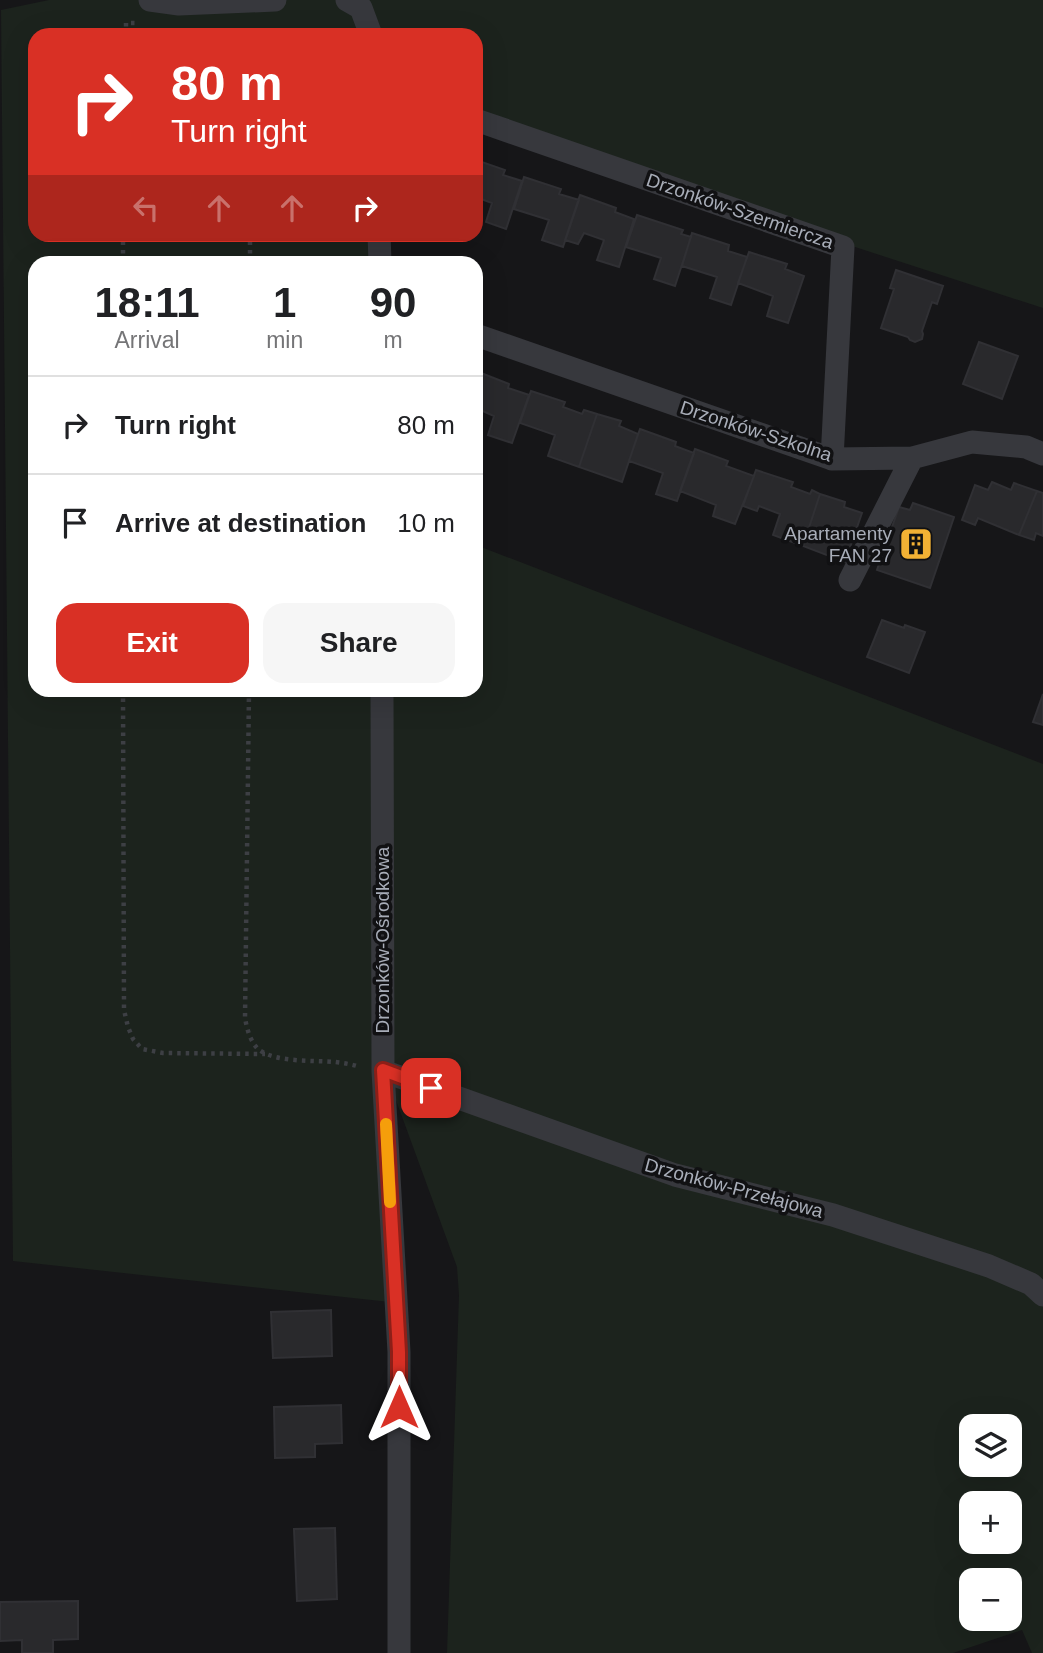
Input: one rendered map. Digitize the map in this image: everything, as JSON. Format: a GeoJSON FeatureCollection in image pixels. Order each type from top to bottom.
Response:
{"type":"FeatureCollection","features":[{"type":"Feature","properties":{"kind":"street"},"geometry":{"type":"LineString","coordinates":[[150,0],[180,4],[275,0]]}},
{"type":"Feature","properties":{"kind":"street"},"geometry":{"type":"LineString","coordinates":[[347,0],[361,8],[368,28]]}},
{"type":"Feature","properties":{"kind":"street","name":"Drzonków-Szermiercza"},"geometry":{"type":"LineString","coordinates":[[483,122],[843,247],[832,459]]}},
{"type":"Feature","properties":{"kind":"street","name":"Drzonków-Szkolna"},"geometry":{"type":"LineString","coordinates":[[483,337],[832,459],[912,458],[972,442],[1026,447],[1043,454]]}},
{"type":"Feature","properties":{"kind":"street"},"geometry":{"type":"LineString","coordinates":[[850,580],[912,458]]}},
{"type":"Feature","properties":{"kind":"street","name":"Drzonków-Ośrodkowa"},"geometry":{"type":"LineString","coordinates":[[382,697],[383,1070],[399,1352],[399,1653]]}},
{"type":"Feature","properties":{"kind":"street","name":"Drzonków-Przełajowa"},"geometry":{"type":"LineString","coordinates":[[383,1070],[675,1175],[834,1215],[989,1266],[1031,1284],[1043,1295]]}},
{"type":"Feature","properties":{"kind":"path"},"geometry":{"type":"LineString","coordinates":[[123,697],[124,1010],[132,1039],[142,1049],[163,1053],[265,1054],[383,1070]]}},
{"type":"Feature","properties":{"kind":"path"},"geometry":{"type":"LineString","coordinates":[[249,697],[245,1018],[248,1032],[256,1047],[265,1054]]}},
{"type":"Feature","properties":{"kind":"shaded area"},"geometry":{"type":"Polygon","coordinates":[[[49,0],[1043,0],[1043,308],[483,126],[483,28],[28,28],[28,242],[373,242],[374,256],[28,256],[28,697],[483,697],[483,548],[1043,764],[1043,1653],[1032,1653],[1022,1630],[1022,1568],[959,1568],[959,1631],[1019,1631],[953,1653],[447,1653],[459,1295],[457,1267],[378,1051],[390,1302],[13,1261],[1,10],[49,0]]]}},
{"type":"Feature","properties":{"kind":"building"},"geometry":{"type":"Polygon","coordinates":[[[483,162],[505,170],[503,175],[522,181],[506,229],[486,222],[492,203],[483,200],[483,162]]]}},
{"type":"Feature","properties":{"kind":"building"},"geometry":{"type":"Polygon","coordinates":[[[524,177],[561,189],[559,194],[579,200],[563,247],[542,240],[549,220],[514,209],[524,177]]]}},
{"type":"Feature","properties":{"kind":"building"},"geometry":{"type":"Polygon","coordinates":[[[580,195],[616,208],[615,212],[634,219],[619,267],[597,260],[604,240],[584,233],[578,244],[565,240],[580,195]]]}},
{"type":"Feature","properties":{"kind":"building"},"geometry":{"type":"Polygon","coordinates":[[[637,215],[683,230],[681,234],[691,237],[675,286],[654,279],[661,258],[626,247],[637,215]]]}},
{"type":"Feature","properties":{"kind":"building"},"geometry":{"type":"Polygon","coordinates":[[[692,233],[729,245],[728,251],[747,257],[731,305],[710,298],[717,277],[682,266],[692,233]]]}},
{"type":"Feature","properties":{"kind":"building"},"geometry":{"type":"Polygon","coordinates":[[[749,252],[787,264],[785,269],[804,276],[788,323],[767,316],[773,296],[738,283],[749,252]]]}},
{"type":"Feature","properties":{"kind":"building"},"geometry":{"type":"Polygon","coordinates":[[[896,270],[943,286],[937,304],[932,302],[922,339],[915,342],[881,328],[894,289],[890,288],[896,270]]]}},
{"type":"Feature","properties":{"kind":"building"},"geometry":{"type":"Polygon","coordinates":[[[979,342],[1018,356],[1002,399],[963,384],[979,342]]]}},
{"type":"Feature","properties":{"kind":"building"},"geometry":{"type":"Polygon","coordinates":[[[483,374],[509,384],[508,388],[529,395],[512,443],[488,435],[494,416],[483,411],[483,374]]]}},
{"type":"Feature","properties":{"kind":"building"},"geometry":{"type":"Polygon","coordinates":[[[531,391],[565,402],[563,407],[582,414],[584,410],[597,414],[579,467],[548,456],[555,435],[520,423],[531,391]]]}},
{"type":"Feature","properties":{"kind":"building"},"geometry":{"type":"Polygon","coordinates":[[[597,414],[621,421],[619,426],[638,434],[622,482],[579,467],[597,414]]]}},
{"type":"Feature","properties":{"kind":"building"},"geometry":{"type":"Polygon","coordinates":[[[640,429],[676,442],[675,446],[694,453],[677,501],[656,494],[663,473],[629,461],[640,429]]]}},
{"type":"Feature","properties":{"kind":"building"},"geometry":{"type":"Polygon","coordinates":[[[695,449],[728,461],[726,466],[754,476],[735,524],[713,516],[716,505],[680,491],[695,449]]]}},
{"type":"Feature","properties":{"kind":"building"},"geometry":{"type":"Polygon","coordinates":[[[756,470],[793,482],[791,487],[810,494],[812,490],[820,494],[803,546],[773,535],[780,514],[759,506],[757,511],[743,506],[756,470]]]}},
{"type":"Feature","properties":{"kind":"building"},"geometry":{"type":"Polygon","coordinates":[[[992,482],[1011,490],[1014,483],[1037,491],[1019,535],[978,518],[975,525],[962,520],[975,485],[988,490],[992,482]]]}},
{"type":"Feature","properties":{"kind":"building"},"geometry":{"type":"Polygon","coordinates":[[[1037,491],[1043,493],[1043,536],[1036,533],[1034,540],[1019,535],[1037,491]]]}},
{"type":"Feature","properties":{"kind":"building"},"geometry":{"type":"Polygon","coordinates":[[[820,494],[845,502],[844,507],[862,513],[845,562],[803,546],[820,494]]]}},
{"type":"Feature","properties":{"kind":"building","name":"Apartamenty FAN 27"},"geometry":{"type":"Polygon","coordinates":[[[913,503],[954,517],[930,588],[877,570],[899,507],[910,510],[913,503]]]}},
{"type":"Feature","properties":{"kind":"building"},"geometry":{"type":"Polygon","coordinates":[[[882,620],[925,632],[909,673],[867,657],[882,620]]]}},
{"type":"Feature","properties":{"kind":"building"},"geometry":{"type":"Polygon","coordinates":[[[1043,694],[1043,725],[1033,722],[1043,694]]]}},
{"type":"Feature","properties":{"kind":"building"},"geometry":{"type":"Polygon","coordinates":[[[331,1310],[332,1356],[273,1358],[271,1312],[331,1310]]]}},
{"type":"Feature","properties":{"kind":"building"},"geometry":{"type":"Polygon","coordinates":[[[341,1405],[342,1443],[315,1444],[315,1457],[275,1458],[274,1407],[341,1405]]]}},
{"type":"Feature","properties":{"kind":"building"},"geometry":{"type":"Polygon","coordinates":[[[335,1528],[337,1599],[297,1601],[294,1529],[335,1528]]]}},
{"type":"Feature","properties":{"kind":"building"},"geometry":{"type":"Polygon","coordinates":[[[78,1601],[78,1639],[53,1640],[53,1653],[22,1653],[22,1640],[0,1641],[0,1602],[78,1601]]]}},
{"type":"Feature","properties":{"kind":"slow traffic"},"geometry":{"type":"LineString","coordinates":[[386,1124],[390,1202]]}},
{"type":"Feature","properties":{"kind":"place","name":"Apartamenty FAN 27"},"geometry":{"type":"Point","coordinates":[916,544]}},
{"type":"Feature","properties":{"kind":"route"},"geometry":{"type":"LineString","coordinates":[[399,1407],[399,1352],[383,1070],[431,1088]]}}]}
